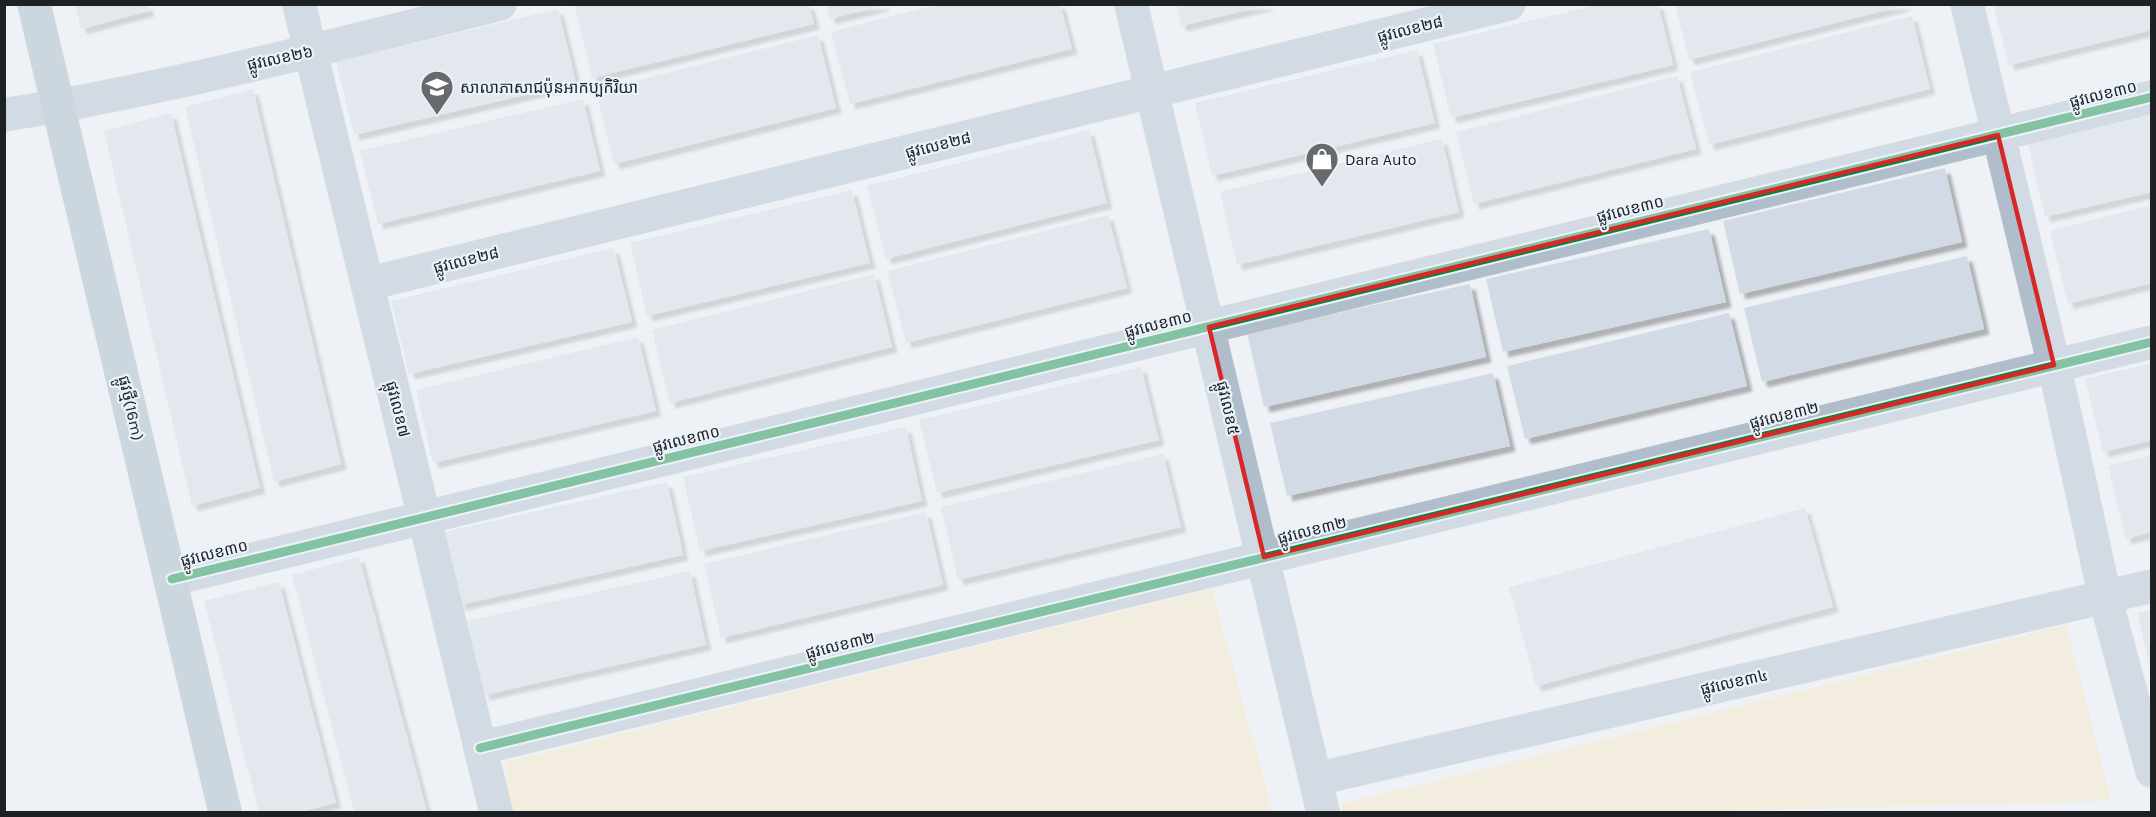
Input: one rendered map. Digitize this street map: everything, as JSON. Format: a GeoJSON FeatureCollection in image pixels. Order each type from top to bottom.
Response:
{"type":"FeatureCollection","features":[{"type":"Feature","properties":{"kind":"street","name":"ផ្លូវថ្មី(16m)"},"geometry":{"type":"LineString","coordinates":[[34,4],[172,579],[225,813]]}},
{"type":"Feature","properties":{"kind":"street","name":"ផ្លុវលេខ៧"},"geometry":{"type":"LineString","coordinates":[[299,4],[496,813]]}},
{"type":"Feature","properties":{"kind":"street","name":"ផ្លូវលេខ២៦"},"geometry":{"type":"LineString","coordinates":[[4,115],[58,106],[311,51],[500,4]]}},
{"type":"Feature","properties":{"kind":"street","name":"ផ្លូវលេខ៥"},"geometry":{"type":"LineString","coordinates":[[1131,4],[1323,813]]}},
{"type":"Feature","properties":{"kind":"street","name":"ផ្លូវលេខ២៨"},"geometry":{"type":"LineString","coordinates":[[367,284],[1509,4]]}},
{"type":"Feature","properties":{"kind":"street"},"geometry":{"type":"LineString","coordinates":[[1967,4],[2054,365],[2104,597],[2151,771]]}},
{"type":"Feature","properties":{"kind":"street","name":"ផ្លូវលេខ៣០"},"geometry":{"type":"LineString","coordinates":[[172,579],[2151,97]]}},
{"type":"Feature","properties":{"kind":"street","name":"ផ្លូវលេខ៣២"},"geometry":{"type":"LineString","coordinates":[[480,748],[2151,342]]}},
{"type":"Feature","properties":{"kind":"street","name":"ផ្លូវលេខ៣៤"},"geometry":{"type":"LineString","coordinates":[[1316,779],[2151,586]]}},
{"type":"Feature","properties":{"kind":"highlighted area"},"geometry":{"type":"Polygon","coordinates":[[[1998,135],[2054,365],[1264,557],[1209,327],[1998,135]]]}},
{"type":"Feature","properties":{"kind":"shaded area"},"geometry":{"type":"Polygon","coordinates":[[[1212,589],[1273,812],[510,812],[506,762],[1212,589]]]}},
{"type":"Feature","properties":{"kind":"shaded area"},"geometry":{"type":"Polygon","coordinates":[[[2066,625],[2112,801],[1691,812],[1343,812],[1342,804],[2066,625]]]}},
{"type":"Feature","properties":{"kind":"building"},"geometry":{"type":"Polygon","coordinates":[[[574,4],[809,4],[814,24],[592,78],[574,4]]]}},
{"type":"Feature","properties":{"kind":"building"},"geometry":{"type":"Polygon","coordinates":[[[826,4],[885,4],[885,5],[830,19],[826,4]]]}},
{"type":"Feature","properties":{"kind":"building"},"geometry":{"type":"Polygon","coordinates":[[[939,4],[1060,4],[1072,49],[850,104],[831,32],[939,4]]]}},
{"type":"Feature","properties":{"kind":"building"},"geometry":{"type":"Polygon","coordinates":[[[1176,4],[1268,4],[1268,5],[1181,26],[1176,4]]]}},
{"type":"Feature","properties":{"kind":"building"},"geometry":{"type":"Polygon","coordinates":[[[1601,4],[1658,4],[1673,65],[1451,118],[1433,44],[1601,4]]]}},
{"type":"Feature","properties":{"kind":"building"},"geometry":{"type":"Polygon","coordinates":[[[1675,4],[1906,4],[1906,5],[1689,60],[1675,4]]]}},
{"type":"Feature","properties":{"kind":"building"},"geometry":{"type":"Polygon","coordinates":[[[1993,4],[2152,4],[2152,30],[2009,65],[1993,4]]]}},
{"type":"Feature","properties":{"kind":"building"},"geometry":{"type":"Polygon","coordinates":[[[75,5],[147,5],[149,11],[81,29],[75,5]]]}},
{"type":"Feature","properties":{"kind":"building"},"geometry":{"type":"Polygon","coordinates":[[[558,9],[576,83],[354,135],[336,62],[558,9]]]}},
{"type":"Feature","properties":{"kind":"building"},"geometry":{"type":"Polygon","coordinates":[[[1912,16],[1930,89],[1709,145],[1690,72],[1912,16]]]}},
{"type":"Feature","properties":{"kind":"building"},"geometry":{"type":"Polygon","coordinates":[[[818,35],[836,108],[614,164],[596,91],[818,35]]]}},
{"type":"Feature","properties":{"kind":"building"},"geometry":{"type":"Polygon","coordinates":[[[1417,50],[1435,123],[1212,176],[1195,103],[1417,50]]]}},
{"type":"Feature","properties":{"kind":"building"},"geometry":{"type":"Polygon","coordinates":[[[1677,76],[1696,149],[1474,204],[1456,132],[1677,76]]]}},
{"type":"Feature","properties":{"kind":"building"},"geometry":{"type":"Polygon","coordinates":[[[253,89],[341,464],[274,482],[185,107],[253,89]]]}},
{"type":"Feature","properties":{"kind":"building"},"geometry":{"type":"Polygon","coordinates":[[[583,99],[600,171],[378,224],[360,151],[583,99]]]}},
{"type":"Feature","properties":{"kind":"building"},"geometry":{"type":"Polygon","coordinates":[[[171,113],[260,488],[192,506],[104,131],[171,113]]]}},
{"type":"Feature","properties":{"kind":"building"},"geometry":{"type":"Polygon","coordinates":[[[2152,115],[2152,192],[2045,217],[2028,144],[2152,115]]]}},
{"type":"Feature","properties":{"kind":"building"},"geometry":{"type":"Polygon","coordinates":[[[1089,130],[1107,203],[886,259],[867,186],[1089,130]]]}},
{"type":"Feature","properties":{"kind":"building"},"geometry":{"type":"Polygon","coordinates":[[[1442,139],[1459,212],[1237,265],[1220,192],[1442,139]]]}},
{"type":"Feature","properties":{"kind":"building"},"geometry":{"type":"Polygon","coordinates":[[[1945,168],[1962,242],[1740,294],[1723,221],[1945,168]]]}},
{"type":"Feature","properties":{"kind":"building"},"geometry":{"type":"Polygon","coordinates":[[[852,190],[870,263],[647,316],[630,243],[852,190]]]}},
{"type":"Feature","properties":{"kind":"building"},"geometry":{"type":"Polygon","coordinates":[[[2152,205],[2152,283],[2068,304],[2050,231],[2152,205]]]}},
{"type":"Feature","properties":{"kind":"building"},"geometry":{"type":"Polygon","coordinates":[[[1108,215],[1127,288],[906,343],[887,271],[1108,215]]]}},
{"type":"Feature","properties":{"kind":"building"},"geometry":{"type":"Polygon","coordinates":[[[1709,229],[1726,302],[1503,352],[1486,279],[1709,229]]]}},
{"type":"Feature","properties":{"kind":"building"},"geometry":{"type":"Polygon","coordinates":[[[614,248],[632,322],[409,374],[391,301],[614,248]]]}},
{"type":"Feature","properties":{"kind":"building"},"geometry":{"type":"Polygon","coordinates":[[[1967,256],[1984,329],[1762,382],[1744,308],[1967,256]]]}},
{"type":"Feature","properties":{"kind":"building"},"geometry":{"type":"Polygon","coordinates":[[[874,274],[892,347],[670,403],[652,330],[874,274]]]}},
{"type":"Feature","properties":{"kind":"building"},"geometry":{"type":"Polygon","coordinates":[[[1470,284],[1486,357],[1264,407],[1247,333],[1470,284]]]}},
{"type":"Feature","properties":{"kind":"building"},"geometry":{"type":"Polygon","coordinates":[[[1729,313],[1747,386],[1525,439],[1507,366],[1729,313]]]}},
{"type":"Feature","properties":{"kind":"building"},"geometry":{"type":"Polygon","coordinates":[[[638,337],[656,411],[433,463],[416,390],[638,337]]]}},
{"type":"Feature","properties":{"kind":"building"},"geometry":{"type":"Polygon","coordinates":[[[2152,363],[2152,440],[2103,452],[2085,379],[2152,363]]]}},
{"type":"Feature","properties":{"kind":"building"},"geometry":{"type":"Polygon","coordinates":[[[1141,367],[1159,440],[937,493],[919,420],[1141,367]]]}},
{"type":"Feature","properties":{"kind":"building"},"geometry":{"type":"Polygon","coordinates":[[[1493,373],[1510,446],[1287,496],[1270,423],[1493,373]]]}},
{"type":"Feature","properties":{"kind":"building"},"geometry":{"type":"Polygon","coordinates":[[[906,427],[922,501],[700,551],[683,477],[906,427]]]}},
{"type":"Feature","properties":{"kind":"building"},"geometry":{"type":"Polygon","coordinates":[[[1163,454],[1181,527],[958,580],[941,507],[1163,454]]]}},
{"type":"Feature","properties":{"kind":"building"},"geometry":{"type":"Polygon","coordinates":[[[2152,455],[2152,532],[2126,539],[2108,466],[2152,455]]]}},
{"type":"Feature","properties":{"kind":"building"},"geometry":{"type":"Polygon","coordinates":[[[667,482],[683,555],[460,605],[444,532],[667,482]]]}},
{"type":"Feature","properties":{"kind":"building"},"geometry":{"type":"Polygon","coordinates":[[[1805,508],[1833,607],[1536,686],[1509,587],[1805,508]]]}},
{"type":"Feature","properties":{"kind":"building"},"geometry":{"type":"Polygon","coordinates":[[[926,512],[943,585],[721,638],[704,564],[926,512]]]}},
{"type":"Feature","properties":{"kind":"building"},"geometry":{"type":"Polygon","coordinates":[[[359,557],[427,812],[354,812],[292,575],[359,557]]]}},
{"type":"Feature","properties":{"kind":"building"},"geometry":{"type":"Polygon","coordinates":[[[690,571],[706,645],[484,695],[467,621],[690,571]]]}},
{"type":"Feature","properties":{"kind":"building"},"geometry":{"type":"Polygon","coordinates":[[[279,582],[336,803],[300,812],[259,812],[204,601],[279,582]]]}},
{"type":"Feature","properties":{"kind":"building"},"geometry":{"type":"Polygon","coordinates":[[[2152,610],[2152,670],[2151,670],[2137,613],[2152,610]]]}},
{"type":"Feature","properties":{"kind":"cycle path"},"geometry":{"type":"LineString","coordinates":[[172,579],[2152,97]]}},
{"type":"Feature","properties":{"kind":"cycle path"},"geometry":{"type":"LineString","coordinates":[[480,748],[2152,342]]}},
{"type":"Feature","properties":{"kind":"place","name":"សាលាភាសាជប៉ុនអាកប្បកិរិយា"},"geometry":{"type":"Point","coordinates":[437,116]}},
{"type":"Feature","properties":{"kind":"place","name":"Dara Auto"},"geometry":{"type":"Point","coordinates":[1322,188]}}]}
